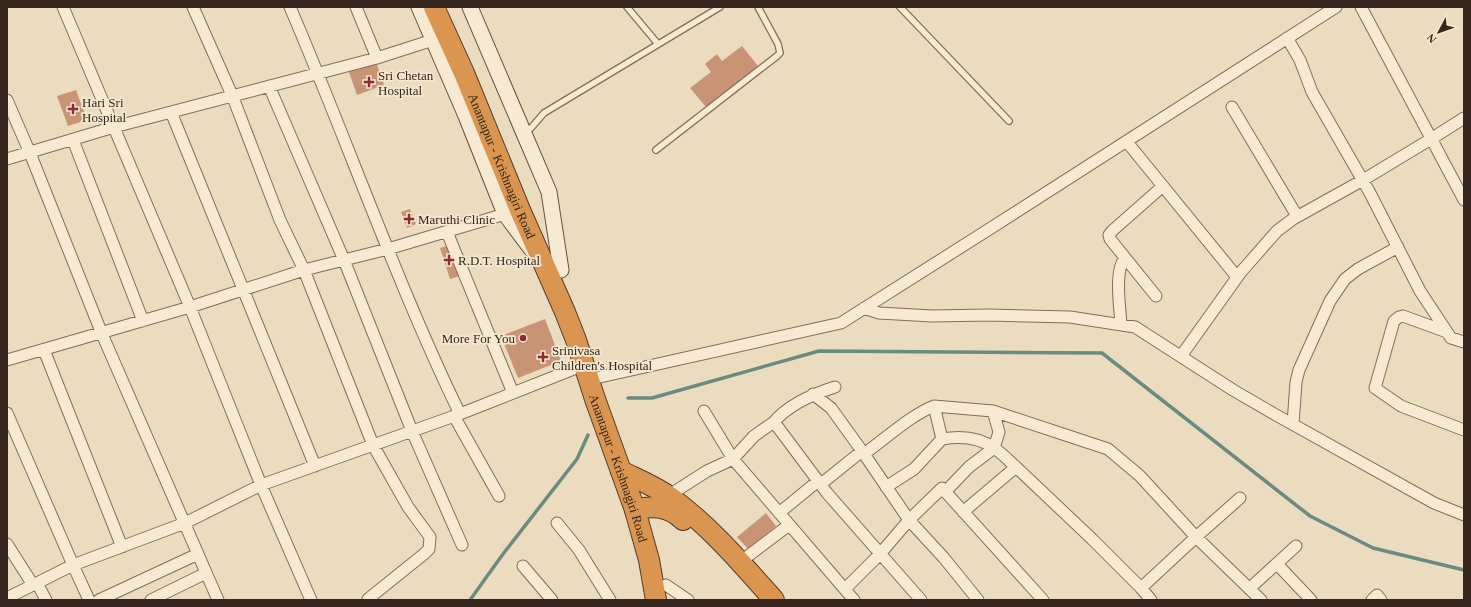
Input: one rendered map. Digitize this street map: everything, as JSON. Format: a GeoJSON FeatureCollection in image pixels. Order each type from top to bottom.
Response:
{"type":"FeatureCollection","features":[{"type":"Feature","properties":{"kind":"highway","name":"Anantapur - Krishnagiri Road"},"geometry":{"type":"LineString","coordinates":[[434,7],[469,72],[520,210],[582,319],[629,475]]}},
{"type":"Feature","properties":{"kind":"highway"},"geometry":{"type":"LineString","coordinates":[[449,7],[469,72]]}},
{"type":"Feature","properties":{"kind":"highway","name":"Anantapur - Krishnagiri Road"},"geometry":{"type":"LineString","coordinates":[[555,272],[565,312],[584,365],[659,552],[663,595]]}},
{"type":"Feature","properties":{"kind":"highway"},"geometry":{"type":"LineString","coordinates":[[629,475],[668,496],[688,512],[740,562],[774,600]]}},
{"type":"Feature","properties":{"kind":"highway"},"geometry":{"type":"LineString","coordinates":[[641,508],[664,508],[680,516],[732,568],[761,600]]}},
{"type":"Feature","properties":{"kind":"street"},"geometry":{"type":"LineString","coordinates":[[63,7],[190,307],[261,485],[311,600]]}},
{"type":"Feature","properties":{"kind":"street"},"geometry":{"type":"LineString","coordinates":[[194,7],[232,95],[280,220],[304,270],[373,445],[408,507],[430,537],[429,549],[368,599]]}},
{"type":"Feature","properties":{"kind":"street"},"geometry":{"type":"LineString","coordinates":[[290,7],[318,72],[388,249],[457,415],[499,496]]}},
{"type":"Feature","properties":{"kind":"street"},"geometry":{"type":"LineString","coordinates":[[356,7],[377,58]]}},
{"type":"Feature","properties":{"kind":"street"},"geometry":{"type":"LineString","coordinates":[[419,7],[505,214],[555,272]]}},
{"type":"Feature","properties":{"kind":"street"},"geometry":{"type":"LineString","coordinates":[[470,7],[549,192],[555,272]]}},
{"type":"Feature","properties":{"kind":"street"},"geometry":{"type":"LineString","coordinates":[[600,377],[841,323],[1127,142],[1336,7]]}},
{"type":"Feature","properties":{"kind":"street"},"geometry":{"type":"LineString","coordinates":[[1361,7],[1464,200]]}},
{"type":"Feature","properties":{"kind":"street"},"geometry":{"type":"LineString","coordinates":[[1287,38],[1300,60],[1312,92],[1362,180],[1420,291],[1451,338],[1464,342]]}},
{"type":"Feature","properties":{"kind":"street"},"geometry":{"type":"LineString","coordinates":[[7,159],[114,127],[318,72],[377,58],[433,40]]}},
{"type":"Feature","properties":{"kind":"street"},"geometry":{"type":"LineString","coordinates":[[269,86],[344,260],[412,431],[462,545]]}},
{"type":"Feature","properties":{"kind":"street"},"geometry":{"type":"LineString","coordinates":[[7,100],[30,153],[102,334],[218,600]]}},
{"type":"Feature","properties":{"kind":"street"},"geometry":{"type":"LineString","coordinates":[[1232,107],[1297,216]]}},
{"type":"Feature","properties":{"kind":"street"},"geometry":{"type":"LineString","coordinates":[[171,112],[245,289],[315,466]]}},
{"type":"Feature","properties":{"kind":"street"},"geometry":{"type":"LineString","coordinates":[[1181,356],[1237,277],[1277,231],[1297,216],[1362,180],[1464,118]]}},
{"type":"Feature","properties":{"kind":"street"},"geometry":{"type":"LineString","coordinates":[[73,140],[143,321]]}},
{"type":"Feature","properties":{"kind":"street"},"geometry":{"type":"LineString","coordinates":[[1127,142],[1237,277]]}},
{"type":"Feature","properties":{"kind":"street"},"geometry":{"type":"LineString","coordinates":[[1156,296],[1110,239],[1110,232],[1163,186]]}},
{"type":"Feature","properties":{"kind":"street"},"geometry":{"type":"LineString","coordinates":[[7,360],[102,334],[304,270],[388,249],[505,214]]}},
{"type":"Feature","properties":{"kind":"street"},"geometry":{"type":"LineString","coordinates":[[446,232],[513,393]]}},
{"type":"Feature","properties":{"kind":"street"},"geometry":{"type":"LineString","coordinates":[[1293,424],[1296,382],[1299,370],[1330,301],[1350,275],[1398,247]]}},
{"type":"Feature","properties":{"kind":"street"},"geometry":{"type":"LineString","coordinates":[[1121,324],[1119,282],[1120,268],[1122,261],[1125,258]]}},
{"type":"Feature","properties":{"kind":"street"},"geometry":{"type":"LineString","coordinates":[[864,308],[879,313],[916,315],[1070,317],[1121,324],[1140,329],[1234,390],[1293,424],[1434,503],[1464,515]]}},
{"type":"Feature","properties":{"kind":"street"},"geometry":{"type":"LineString","coordinates":[[1447,332],[1402,316],[1396,319],[1394,321],[1375,388],[1401,406],[1464,430]]}},
{"type":"Feature","properties":{"kind":"street"},"geometry":{"type":"LineString","coordinates":[[44,350],[122,547]]}},
{"type":"Feature","properties":{"kind":"street"},"geometry":{"type":"LineString","coordinates":[[7,598],[73,565],[185,523],[261,485],[457,415],[584,365]]}},
{"type":"Feature","properties":{"kind":"street"},"geometry":{"type":"LineString","coordinates":[[668,496],[707,471],[733,459],[754,436],[774,422],[795,404],[813,394],[835,387]]}},
{"type":"Feature","properties":{"kind":"street"},"geometry":{"type":"LineString","coordinates":[[813,394],[831,408],[909,520],[944,558],[978,600]]}},
{"type":"Feature","properties":{"kind":"street"},"geometry":{"type":"LineString","coordinates":[[934,406],[942,439]]}},
{"type":"Feature","properties":{"kind":"street"},"geometry":{"type":"LineString","coordinates":[[779,513],[863,452],[924,411],[934,406],[993,411],[1108,449],[1140,476],[1196,537],[1261,600]]}},
{"type":"Feature","properties":{"kind":"street"},"geometry":{"type":"LineString","coordinates":[[704,411],[733,459],[854,600]]}},
{"type":"Feature","properties":{"kind":"street"},"geometry":{"type":"LineString","coordinates":[[945,492],[969,467],[994,448],[999,432],[993,411]]}},
{"type":"Feature","properties":{"kind":"street"},"geometry":{"type":"LineString","coordinates":[[7,413],[89,600]]}},
{"type":"Feature","properties":{"kind":"street"},"geometry":{"type":"LineString","coordinates":[[774,422],[819,483],[921,600]]}},
{"type":"Feature","properties":{"kind":"street"},"geometry":{"type":"LineString","coordinates":[[886,487],[914,469],[942,439],[963,437],[979,441],[994,448],[1016,467],[1092,539],[1151,600]]}},
{"type":"Feature","properties":{"kind":"street"},"geometry":{"type":"LineString","coordinates":[[963,512],[1016,467]]}},
{"type":"Feature","properties":{"kind":"street"},"geometry":{"type":"LineString","coordinates":[[845,589],[880,554],[909,520],[942,488],[1043,600]]}},
{"type":"Feature","properties":{"kind":"street"},"geometry":{"type":"LineString","coordinates":[[1141,588],[1240,498]]}},
{"type":"Feature","properties":{"kind":"street"},"geometry":{"type":"LineString","coordinates":[[557,523],[579,550],[610,600]]}},
{"type":"Feature","properties":{"kind":"street"},"geometry":{"type":"LineString","coordinates":[[740,562],[789,525]]}},
{"type":"Feature","properties":{"kind":"street"},"geometry":{"type":"LineString","coordinates":[[7,544],[46,600]]}},
{"type":"Feature","properties":{"kind":"street"},"geometry":{"type":"LineString","coordinates":[[1250,588],[1296,546]]}},
{"type":"Feature","properties":{"kind":"street"},"geometry":{"type":"LineString","coordinates":[[99,600],[198,554]]}},
{"type":"Feature","properties":{"kind":"street"},"geometry":{"type":"LineString","coordinates":[[1277,564],[1311,600]]}},
{"type":"Feature","properties":{"kind":"street"},"geometry":{"type":"LineString","coordinates":[[523,566],[552,600]]}},
{"type":"Feature","properties":{"kind":"street"},"geometry":{"type":"LineString","coordinates":[[151,600],[206,573]]}},
{"type":"Feature","properties":{"kind":"street"},"geometry":{"type":"LineString","coordinates":[[663,595],[688,600]]}},
{"type":"Feature","properties":{"kind":"street"},"geometry":{"type":"LineString","coordinates":[[1372,600],[1377,595],[1382,600]]}},
{"type":"Feature","properties":{"kind":"lane"},"geometry":{"type":"LineString","coordinates":[[627,7],[658,44]]}},
{"type":"Feature","properties":{"kind":"lane"},"geometry":{"type":"LineString","coordinates":[[523,132],[531,128],[544,113],[720,7]]}},
{"type":"Feature","properties":{"kind":"lane"},"geometry":{"type":"LineString","coordinates":[[656,150],[780,53],[778,44],[758,7]]}},
{"type":"Feature","properties":{"kind":"lane"},"geometry":{"type":"LineString","coordinates":[[900,7],[1010,121]]}},
{"type":"Feature","properties":{"kind":"building"},"geometry":{"type":"Polygon","coordinates":[[[742,46],[758,66],[706,107],[690,88],[711,72],[705,64],[717,54],[722,61],[742,46]]]}},
{"type":"Feature","properties":{"kind":"building"},"geometry":{"type":"Polygon","coordinates":[[[376,62],[384,85],[357,95],[349,72],[376,62]]]}},
{"type":"Feature","properties":{"kind":"building"},"geometry":{"type":"Polygon","coordinates":[[[76,90],[87,120],[68,126],[57,96],[76,90]]]}},
{"type":"Feature","properties":{"kind":"building"},"geometry":{"type":"Polygon","coordinates":[[[410,209],[416,224],[407,228],[401,212],[410,209]]]}},
{"type":"Feature","properties":{"kind":"building"},"geometry":{"type":"Polygon","coordinates":[[[450,245],[460,276],[450,279],[440,248],[450,245]]]}},
{"type":"Feature","properties":{"kind":"building"},"geometry":{"type":"Polygon","coordinates":[[[545,319],[561,361],[518,378],[501,336],[545,319]]]}},
{"type":"Feature","properties":{"kind":"building"},"geometry":{"type":"Polygon","coordinates":[[[766,513],[776,526],[748,549],[737,537],[766,513]]]}},
{"type":"Feature","properties":{"kind":"waterway"},"geometry":{"type":"LineString","coordinates":[[628,398],[652,398],[819,351],[1102,353],[1310,516],[1373,548],[1464,570]]}},
{"type":"Feature","properties":{"kind":"waterway"},"geometry":{"type":"LineString","coordinates":[[470,600],[503,554],[577,459],[588,435]]}},
{"type":"Feature","properties":{"kind":"place","name":"Sri Chetan Hospital"},"geometry":{"type":"Point","coordinates":[369,82]}},
{"type":"Feature","properties":{"kind":"place","name":"Hari Sri Hospital"},"geometry":{"type":"Point","coordinates":[73,109]}},
{"type":"Feature","properties":{"kind":"place","name":"Maruthi Clinic"},"geometry":{"type":"Point","coordinates":[409,219]}},
{"type":"Feature","properties":{"kind":"place","name":"R.D.T. Hospital"},"geometry":{"type":"Point","coordinates":[449,260]}},
{"type":"Feature","properties":{"kind":"place","name":"More For You"},"geometry":{"type":"Point","coordinates":[523,338]}},
{"type":"Feature","properties":{"kind":"place","name":"Srinivasa Children's Hospital"},"geometry":{"type":"Point","coordinates":[543,357]}}]}
